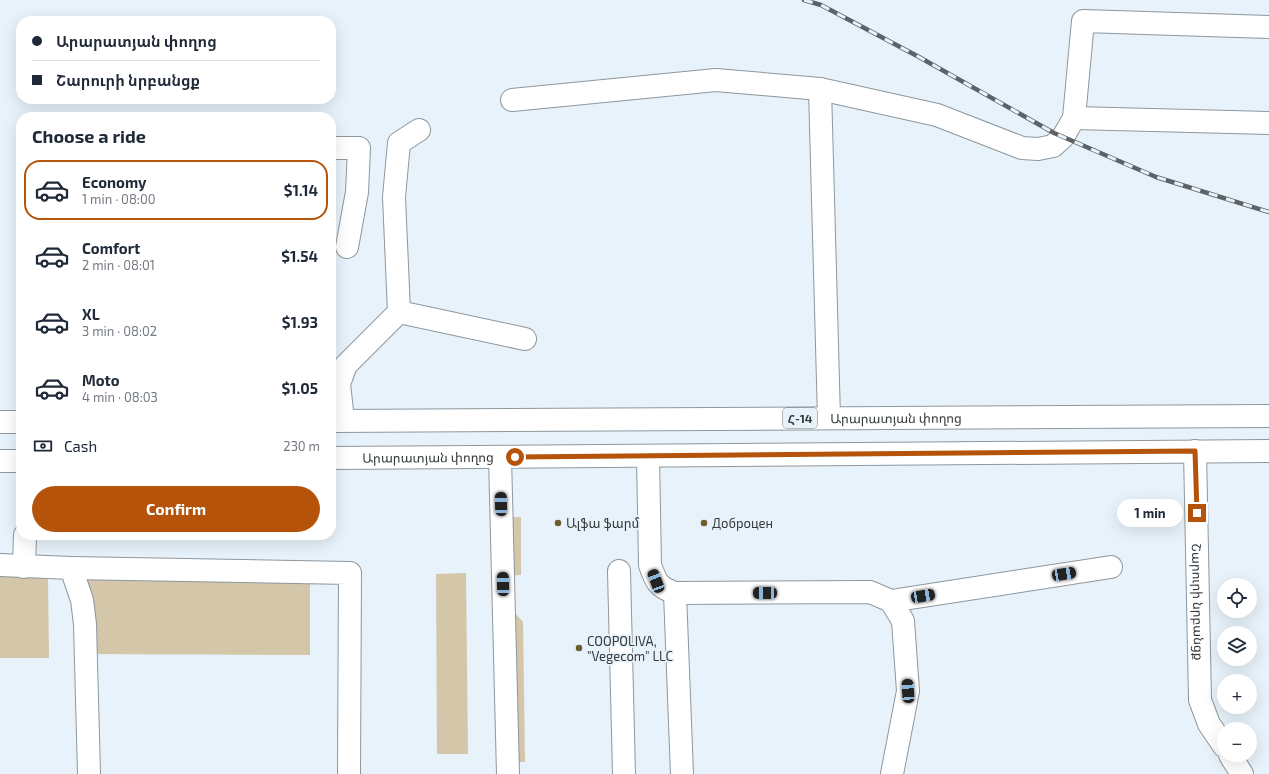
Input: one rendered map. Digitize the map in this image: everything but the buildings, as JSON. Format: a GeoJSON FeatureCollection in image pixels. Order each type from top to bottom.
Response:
{"type":"FeatureCollection","features":[{"type":"Feature","properties":{"kind":"main road"},"geometry":{"type":"LineString","coordinates":[[512,100],[716,80],[820,89],[937,115],[1022,148],[1038,149],[1053,146],[1063,137],[1074,118],[1083,21],[1269,28]]}},
{"type":"Feature","properties":{"kind":"main road"},"geometry":{"type":"LineString","coordinates":[[820,89],[829,418]]}},
{"type":"Feature","properties":{"kind":"main road"},"geometry":{"type":"LineString","coordinates":[[1074,118],[1269,123]]}},
{"type":"Feature","properties":{"kind":"main road"},"geometry":{"type":"LineString","coordinates":[[337,420],[339,384],[346,365],[399,312],[394,197],[399,143],[419,130]]}},
{"type":"Feature","properties":{"kind":"main road"},"geometry":{"type":"LineString","coordinates":[[336,148],[359,148],[357,192],[347,247]]}},
{"type":"Feature","properties":{"kind":"main road"},"geometry":{"type":"LineString","coordinates":[[399,312],[524,339]]}},
{"type":"Feature","properties":{"kind":"main road","name":"Արարատյան փողոց"},"geometry":{"type":"LineString","coordinates":[[337,420],[1269,416]]}},
{"type":"Feature","properties":{"kind":"main road"},"geometry":{"type":"LineString","coordinates":[[0,422],[16,422]]}},
{"type":"Feature","properties":{"kind":"main road","name":"Շարուրի նրբանցք"},"geometry":{"type":"LineString","coordinates":[[1195,451],[1200,700],[1208,724],[1217,736]]}},
{"type":"Feature","properties":{"kind":"main road","name":"Արարատյան փողոց"},"geometry":{"type":"LineString","coordinates":[[336,458],[1269,451]]}},
{"type":"Feature","properties":{"kind":"main road"},"geometry":{"type":"LineString","coordinates":[[648,456],[650,566],[656,581],[663,588],[675,593],[870,592],[891,601],[1110,567]]}},
{"type":"Feature","properties":{"kind":"main road"},"geometry":{"type":"LineString","coordinates":[[500,457],[508,774]]}},
{"type":"Feature","properties":{"kind":"main road"},"geometry":{"type":"LineString","coordinates":[[0,461],[16,461]]}},
{"type":"Feature","properties":{"kind":"main road"},"geometry":{"type":"LineString","coordinates":[[24,566],[25,540]]}},
{"type":"Feature","properties":{"kind":"main road"},"geometry":{"type":"LineString","coordinates":[[0,565],[71,568],[350,573],[348,774]]}},
{"type":"Feature","properties":{"kind":"main road"},"geometry":{"type":"LineString","coordinates":[[71,568],[82,600],[85,624],[89,774]]}},
{"type":"Feature","properties":{"kind":"main road"},"geometry":{"type":"LineString","coordinates":[[619,571],[624,774]]}},
{"type":"Feature","properties":{"kind":"main road"},"geometry":{"type":"LineString","coordinates":[[675,593],[682,774]]}},
{"type":"Feature","properties":{"kind":"main road"},"geometry":{"type":"LineString","coordinates":[[891,601],[903,621],[908,691],[892,774]]}},
{"type":"Feature","properties":{"kind":"main road"},"geometry":{"type":"LineString","coordinates":[[1234,762],[1242,774]]}},
{"type":"Feature","properties":{"kind":"shaded area"},"geometry":{"type":"Polygon","coordinates":[[[495,517],[521,517],[521,575],[495,576],[495,517]]]}},
{"type":"Feature","properties":{"kind":"shaded area"},"geometry":{"type":"Polygon","coordinates":[[[79,573],[310,573],[310,655],[78,654],[79,573]]]}},
{"type":"Feature","properties":{"kind":"shaded area"},"geometry":{"type":"Polygon","coordinates":[[[466,573],[468,754],[437,754],[436,574],[466,573]]]}},
{"type":"Feature","properties":{"kind":"shaded area"},"geometry":{"type":"Polygon","coordinates":[[[0,577],[48,577],[49,658],[0,658],[0,577]]]}},
{"type":"Feature","properties":{"kind":"shaded area"},"geometry":{"type":"Polygon","coordinates":[[[509,612],[515,613],[523,622],[525,762],[497,762],[509,612]]]}},
{"type":"Feature","properties":{"kind":"railway"},"geometry":{"type":"LineString","coordinates":[[804,0],[821,5],[919,57],[1054,133],[1156,177],[1269,212]]}},
{"type":"Feature","properties":{"kind":"place","name":"Ալֆա ֆարմ"},"geometry":{"type":"Point","coordinates":[558,523]}},
{"type":"Feature","properties":{"kind":"place","name":"Доброцен"},"geometry":{"type":"Point","coordinates":[704,523]}},
{"type":"Feature","properties":{"kind":"place","name":"COOPOLIVA, \"Vegecom\" LLC"},"geometry":{"type":"Point","coordinates":[579,648]}},
{"type":"Feature","properties":{"kind":"route"},"geometry":{"type":"LineString","coordinates":[[515,457],[1195,451],[1197,513]]}}]}
